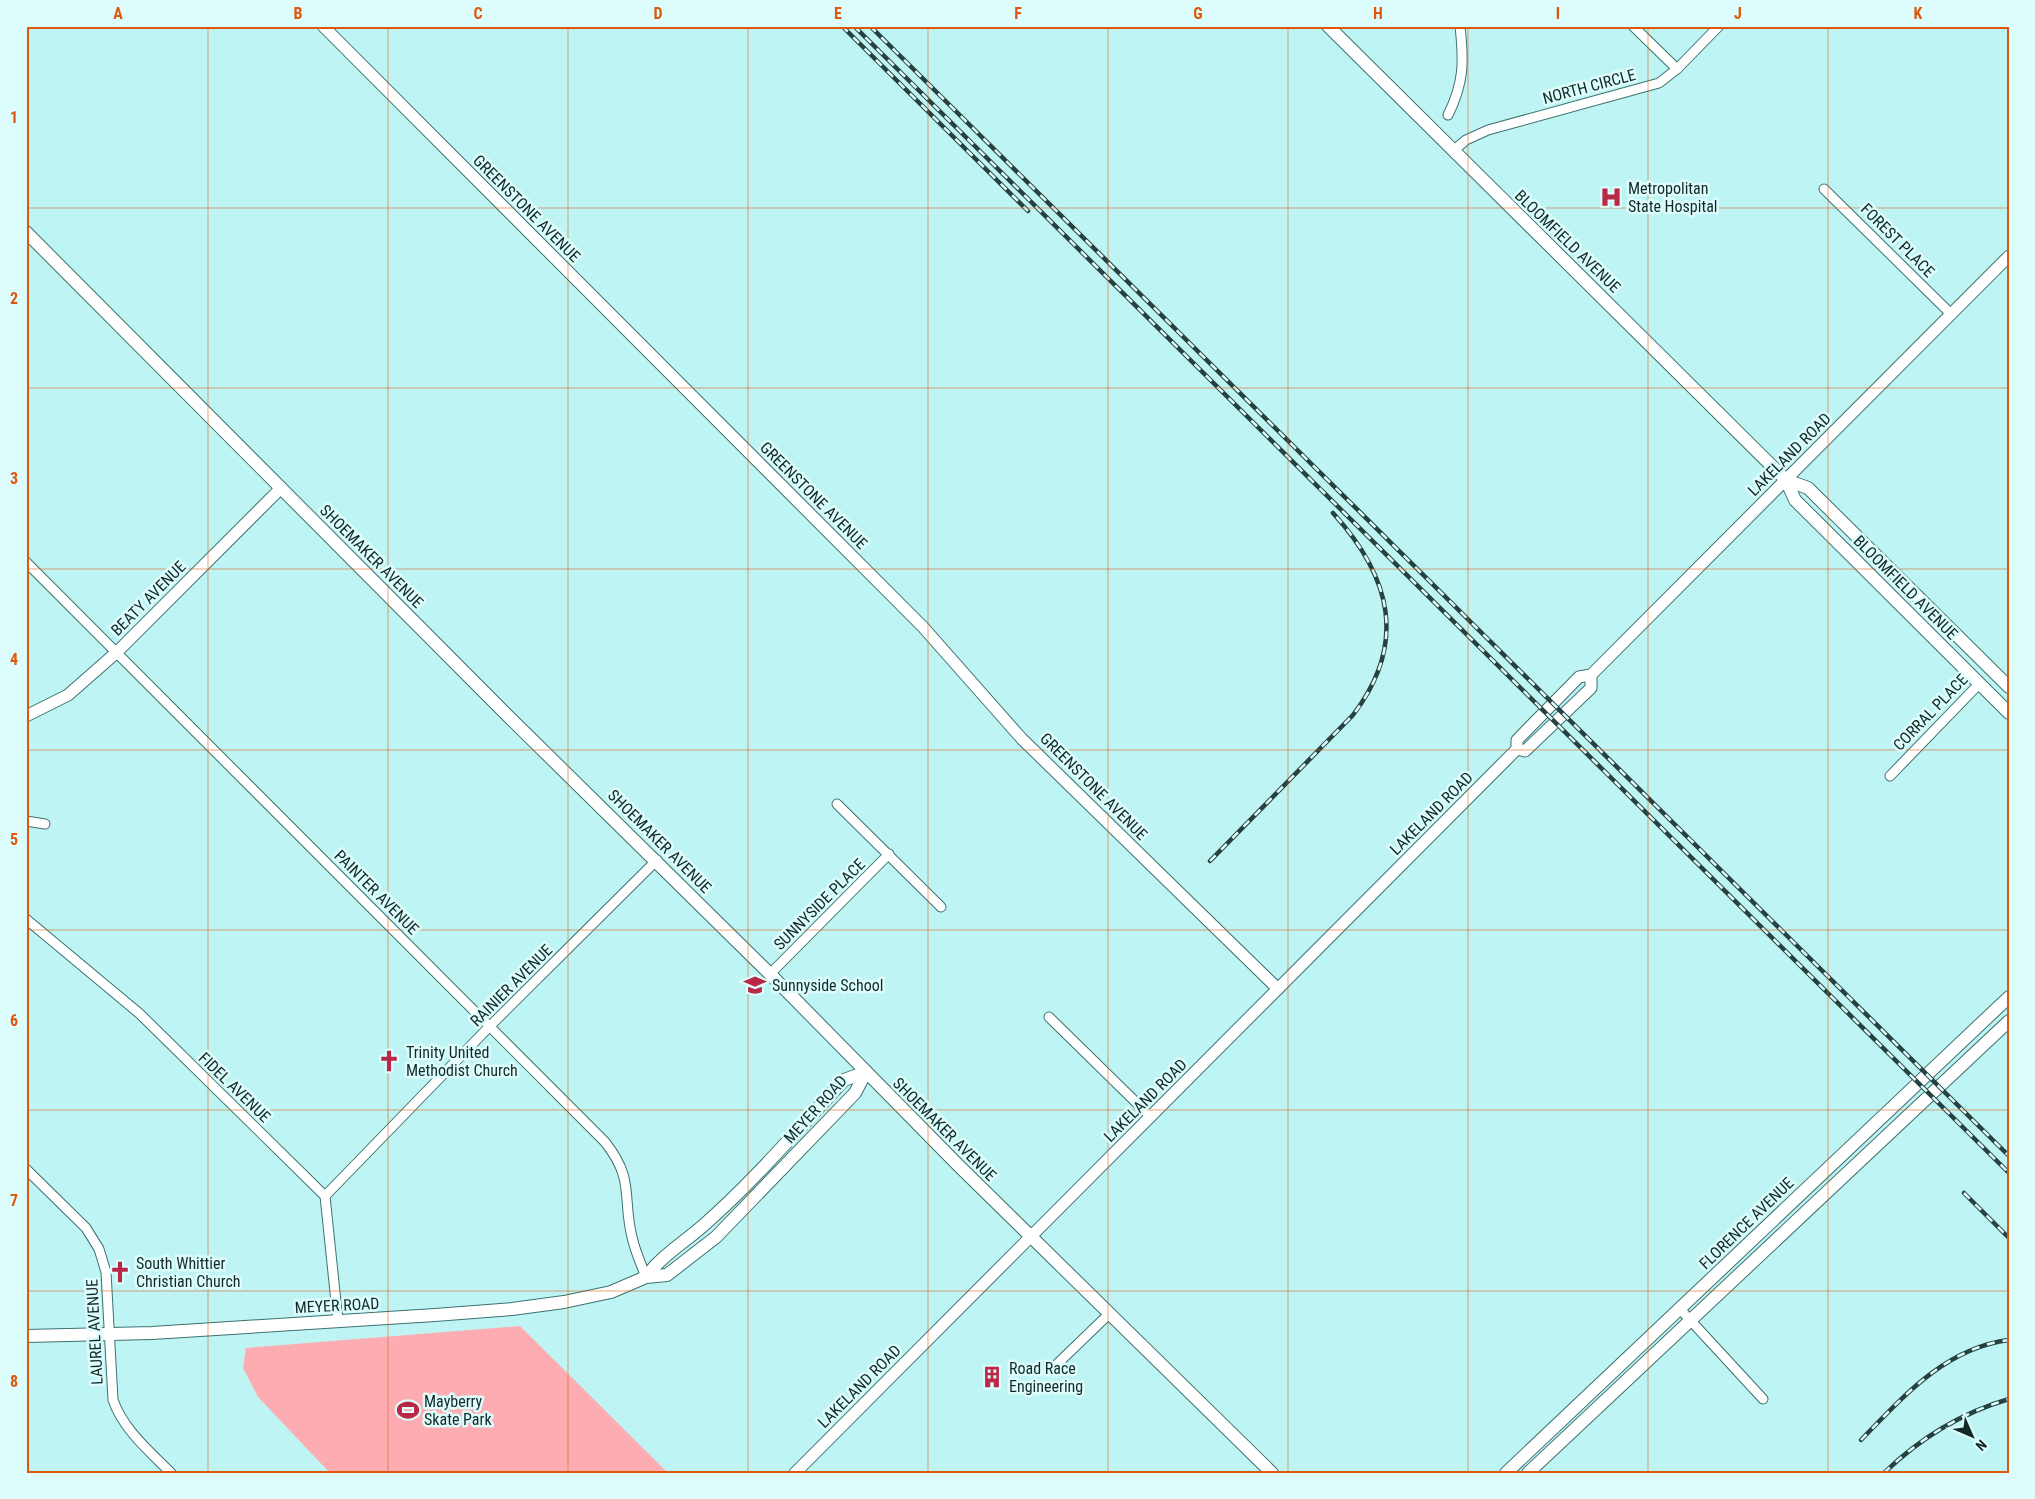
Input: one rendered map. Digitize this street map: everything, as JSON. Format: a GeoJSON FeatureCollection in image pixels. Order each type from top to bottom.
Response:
{"type":"FeatureCollection","features":[{"type":"Feature","properties":{"kind":"main road","name":"BLOOMFIELD AVENUE"},"geometry":{"type":"LineString","coordinates":[[1328,26],[1786,480],[1795,500],[2009,713]]}},
{"type":"Feature","properties":{"kind":"main road","name":"SHOEMAKER AVENUE"},"geometry":{"type":"LineString","coordinates":[[26,232],[509,717],[657,860],[866,1072],[1272,1473]]}},
{"type":"Feature","properties":{"kind":"main road","name":"BLOOMFIELD AVENUE"},"geometry":{"type":"LineString","coordinates":[[1786,480],[1808,488],[2009,687]]}},
{"type":"Feature","properties":{"kind":"main road","name":"CORRAL PLACE"},"geometry":{"type":"LineString","coordinates":[[1979,684],[1992,671]]}},
{"type":"Feature","properties":{"kind":"main road","name":"FLORENCE AVENUE"},"geometry":{"type":"LineString","coordinates":[[1507,1472],[2009,997]]}},
{"type":"Feature","properties":{"kind":"main road","name":"FLORENCE AVENUE"},"geometry":{"type":"LineString","coordinates":[[1528,1473],[2009,1021]]}},
{"type":"Feature","properties":{"kind":"main road","name":"MEYER ROAD"},"geometry":{"type":"LineString","coordinates":[[646,1278],[657,1262],[706,1224],[844,1080],[866,1072]]}},
{"type":"Feature","properties":{"kind":"main road","name":"MEYER ROAD"},"geometry":{"type":"LineString","coordinates":[[26,1336],[108,1334],[512,1309],[564,1302],[611,1292],[646,1278],[667,1275],[716,1237],[747,1206],[855,1094],[866,1072]]}},
{"type":"Feature","properties":{"kind":"main road"},"geometry":{"type":"LineString","coordinates":[[736,1193],[747,1206]]}},
{"type":"Feature","properties":{"kind":"street","name":"GREENSTONE AVENUE"},"geometry":{"type":"LineString","coordinates":[[323,26],[923,627],[1022,738],[1278,989]]}},
{"type":"Feature","properties":{"kind":"street"},"geometry":{"type":"LineString","coordinates":[[1448,115],[1461,83],[1464,61],[1460,26]]}},
{"type":"Feature","properties":{"kind":"street"},"geometry":{"type":"LineString","coordinates":[[1634,26],[1677,69]]}},
{"type":"Feature","properties":{"kind":"street","name":"NORTH CIRCLE"},"geometry":{"type":"LineString","coordinates":[[1453,151],[1466,140],[1488,130],[1659,83],[1677,69],[1719,26]]}},
{"type":"Feature","properties":{"kind":"street","name":"FOREST PLACE"},"geometry":{"type":"LineString","coordinates":[[1824,188],[1951,314]]}},
{"type":"Feature","properties":{"kind":"street","name":"LAKELAND ROAD"},"geometry":{"type":"LineString","coordinates":[[796,1473],[1517,749],[1525,751],[1591,688],[1591,675],[2009,256]]}},
{"type":"Feature","properties":{"kind":"street","name":"BEATY AVENUE"},"geometry":{"type":"LineString","coordinates":[[26,716],[68,695],[117,652],[281,488]]}},
{"type":"Feature","properties":{"kind":"street","name":"PAINTER AVENUE"},"geometry":{"type":"LineString","coordinates":[[26,562],[571,1107],[612,1152],[624,1174],[632,1236],[646,1278]]}},
{"type":"Feature","properties":{"kind":"street","name":"CORRAL PLACE"},"geometry":{"type":"LineString","coordinates":[[1890,776],[1979,684]]}},
{"type":"Feature","properties":{"kind":"street","name":"SUNNYSIDE PLACE"},"geometry":{"type":"LineString","coordinates":[[837,804],[941,907]]}},
{"type":"Feature","properties":{"kind":"street"},"geometry":{"type":"LineString","coordinates":[[26,821],[45,824]]}},
{"type":"Feature","properties":{"kind":"street","name":"SUNNYSIDE PLACE"},"geometry":{"type":"LineString","coordinates":[[770,974],[889,854]]}},
{"type":"Feature","properties":{"kind":"street","name":"RAINIER AVENUE"},"geometry":{"type":"LineString","coordinates":[[325,1196],[490,1026],[657,860]]}},
{"type":"Feature","properties":{"kind":"street","name":"FIDEL AVENUE"},"geometry":{"type":"LineString","coordinates":[[26,919],[140,1014],[325,1196]]}},
{"type":"Feature","properties":{"kind":"street"},"geometry":{"type":"LineString","coordinates":[[1049,1016],[1150,1117]]}},
{"type":"Feature","properties":{"kind":"street","name":"LAUREL AVENUE"},"geometry":{"type":"LineString","coordinates":[[26,1169],[86,1228],[99,1249],[106,1272],[108,1334],[113,1400],[116,1410],[131,1432],[171,1473]]}},
{"type":"Feature","properties":{"kind":"street"},"geometry":{"type":"LineString","coordinates":[[325,1196],[338,1321]]}},
{"type":"Feature","properties":{"kind":"street"},"geometry":{"type":"LineString","coordinates":[[1680,1309],[1763,1398]]}},
{"type":"Feature","properties":{"kind":"street"},"geometry":{"type":"LineString","coordinates":[[1053,1368],[1110,1313]]}},
{"type":"Feature","properties":{"kind":"shaded area"},"geometry":{"type":"Polygon","coordinates":[[[520,1326],[668,1473],[330,1473],[258,1397],[243,1368],[246,1348],[520,1326]]]}},
{"type":"Feature","properties":{"kind":"railway"},"geometry":{"type":"LineString","coordinates":[[842,26],[1028,211]]}},
{"type":"Feature","properties":{"kind":"railway"},"geometry":{"type":"LineString","coordinates":[[854,26],[2009,1173]]}},
{"type":"Feature","properties":{"kind":"railway"},"geometry":{"type":"LineString","coordinates":[[870,26],[2009,1156]]}},
{"type":"Feature","properties":{"kind":"railway"},"geometry":{"type":"LineString","coordinates":[[1210,861],[1353,715],[1370,688],[1381,662],[1386,636],[1385,611],[1379,586],[1368,561],[1353,537],[1333,513]]}},
{"type":"Feature","properties":{"kind":"railway"},"geometry":{"type":"LineString","coordinates":[[1964,1193],[2009,1238]]}},
{"type":"Feature","properties":{"kind":"railway"},"geometry":{"type":"LineString","coordinates":[[1861,1440],[1909,1392],[1945,1364],[1965,1353],[1986,1345],[2009,1340]]}},
{"type":"Feature","properties":{"kind":"railway"},"geometry":{"type":"LineString","coordinates":[[1884,1473],[1926,1438],[1974,1412],[2009,1399]]}},
{"type":"Feature","properties":{"kind":"place","name":"Metropolitan State Hospital"},"geometry":{"type":"Point","coordinates":[1611,197]}},
{"type":"Feature","properties":{"kind":"place","name":"Sunnyside School"},"geometry":{"type":"Point","coordinates":[755,985]}},
{"type":"Feature","properties":{"kind":"place","name":"Trinity United Methodist Church"},"geometry":{"type":"Point","coordinates":[389,1061]}},
{"type":"Feature","properties":{"kind":"place","name":"South Whittier Christian Church"},"geometry":{"type":"Point","coordinates":[120,1272]}},
{"type":"Feature","properties":{"kind":"place","name":"Road Race Engineering"},"geometry":{"type":"Point","coordinates":[992,1377]}},
{"type":"Feature","properties":{"kind":"place","name":"Mayberry Skate Park"},"geometry":{"type":"Point","coordinates":[408,1410]}}]}
